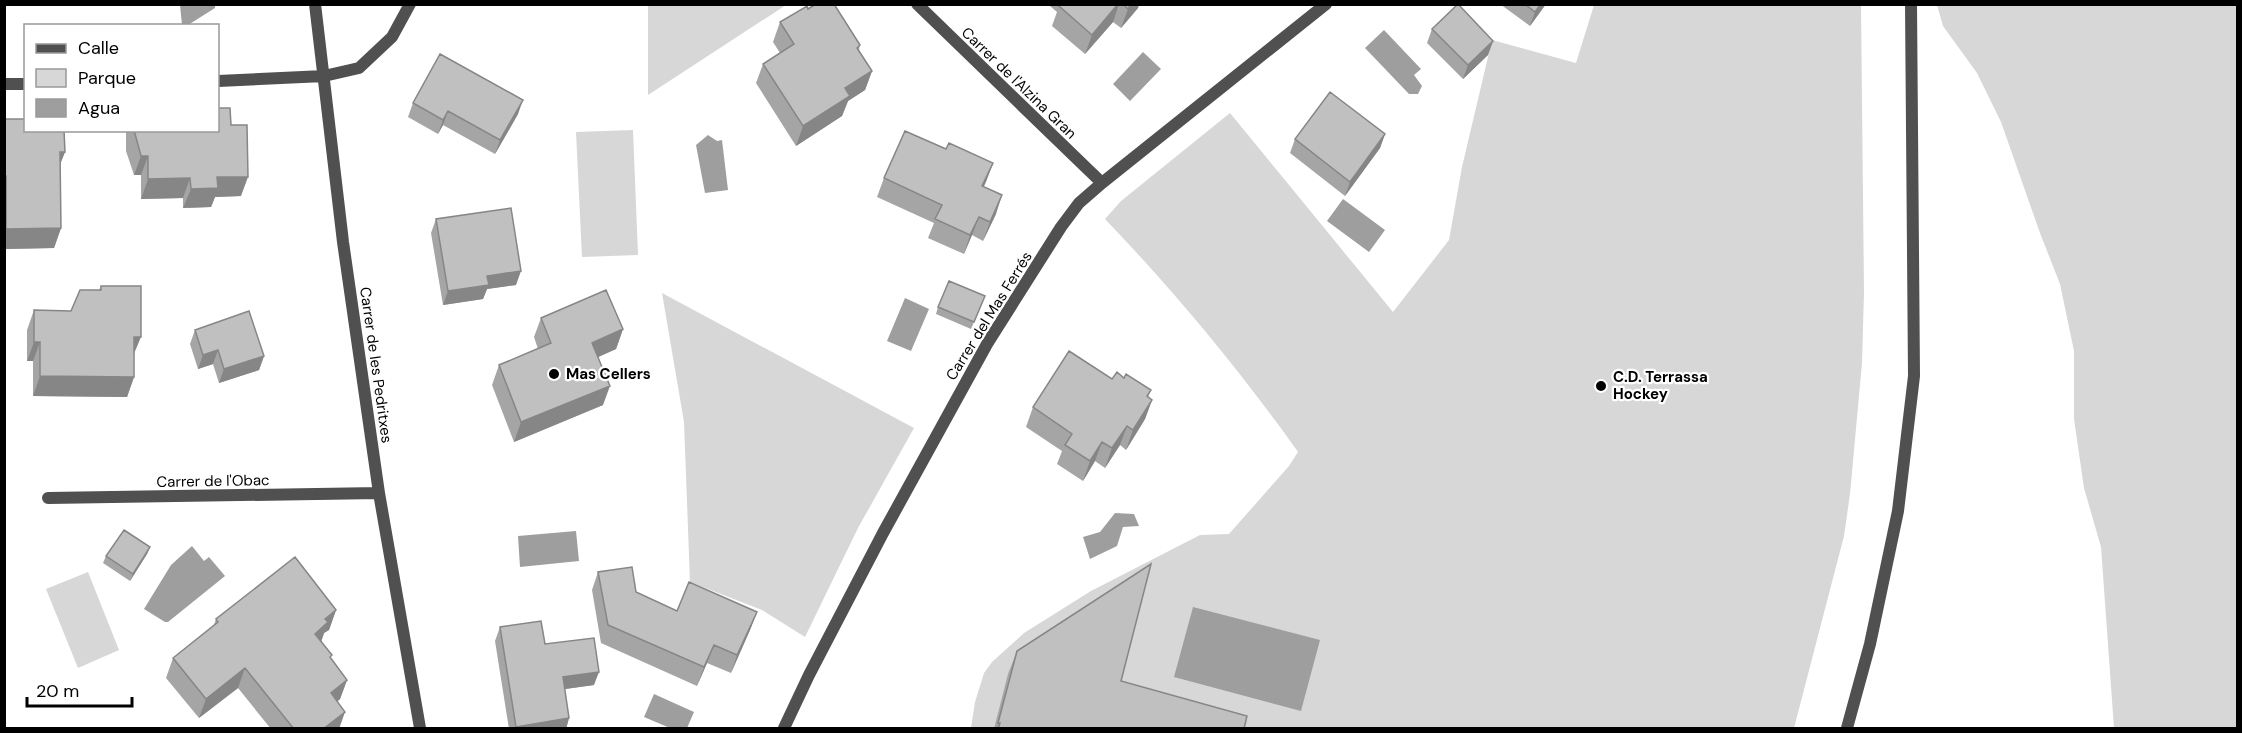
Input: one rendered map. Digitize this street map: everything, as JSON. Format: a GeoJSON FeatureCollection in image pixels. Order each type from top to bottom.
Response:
{"type":"FeatureCollection","features":[{"type":"Feature","properties":{"kind":"street","name":"Carrer de les Pedritxes"},"geometry":{"type":"LineString","coordinates":[[315,4],[343,242],[379,494],[420,729]]}},
{"type":"Feature","properties":{"kind":"street"},"geometry":{"type":"LineString","coordinates":[[219,81],[324,76],[359,68],[392,38],[410,4]]}},
{"type":"Feature","properties":{"kind":"street","name":"Carrer de l'Alzina Gran"},"geometry":{"type":"LineString","coordinates":[[917,4],[1102,183]]}},
{"type":"Feature","properties":{"kind":"street","name":"Carrer del Mas Ferrés"},"geometry":{"type":"LineString","coordinates":[[784,729],[877,543],[987,344],[1061,227],[1079,203],[1102,183],[1326,4]]}},
{"type":"Feature","properties":{"kind":"street"},"geometry":{"type":"LineString","coordinates":[[1847,729],[1870,644],[1898,511],[1914,376],[1911,4]]}},
{"type":"Feature","properties":{"kind":"street"},"geometry":{"type":"LineString","coordinates":[[4,84],[24,84]]}},
{"type":"Feature","properties":{"kind":"street","name":"Carrer de l'Obac"},"geometry":{"type":"LineString","coordinates":[[48,498],[379,494]]}},
{"type":"Feature","properties":{"kind":"green space"},"geometry":{"type":"Polygon","coordinates":[[[648,4],[786,5],[648,95],[648,4]]]}},
{"type":"Feature","properties":{"kind":"green space","name":"C.D. Terrassa Hockey"},"geometry":{"type":"Polygon","coordinates":[[[1594,5],[1861,5],[1864,292],[1862,363],[1850,494],[1844,536],[1794,728],[971,728],[975,702],[984,673],[992,662],[1024,633],[1091,591],[1200,535],[1229,534],[1289,466],[1298,452],[1206,332],[1105,219],[1121,201],[1230,113],[1393,312],[1449,240],[1462,167],[1492,40],[1576,63],[1594,5]]]}},
{"type":"Feature","properties":{"kind":"green space"},"geometry":{"type":"Polygon","coordinates":[[[1937,5],[2237,5],[2237,728],[2114,728],[2101,547],[2084,488],[2074,419],[2074,351],[2060,284],[2001,122],[1977,73],[1943,26],[1937,5]]]}},
{"type":"Feature","properties":{"kind":"green space"},"geometry":{"type":"Polygon","coordinates":[[[633,130],[638,255],[582,257],[576,132],[633,130]]]}},
{"type":"Feature","properties":{"kind":"green space"},"geometry":{"type":"Polygon","coordinates":[[[662,293],[914,428],[858,528],[805,637],[762,610],[690,582],[684,422],[662,293]]]}},
{"type":"Feature","properties":{"kind":"green space"},"geometry":{"type":"Polygon","coordinates":[[[88,572],[119,650],[78,668],[46,589],[88,572]]]}},
{"type":"Feature","properties":{"kind":"water"},"geometry":{"type":"Polygon","coordinates":[[[180,5],[215,5],[215,8],[190,24],[182,24],[180,5]]]}},
{"type":"Feature","properties":{"kind":"water"},"geometry":{"type":"Polygon","coordinates":[[[1384,30],[1421,69],[1414,75],[1422,86],[1418,94],[1409,94],[1365,48],[1384,30]]]}},
{"type":"Feature","properties":{"kind":"water"},"geometry":{"type":"Polygon","coordinates":[[[1143,52],[1161,69],[1130,101],[1113,84],[1143,52]]]}},
{"type":"Feature","properties":{"kind":"water"},"geometry":{"type":"Polygon","coordinates":[[[708,135],[717,141],[722,140],[728,190],[705,193],[696,145],[708,135]]]}},
{"type":"Feature","properties":{"kind":"water"},"geometry":{"type":"Polygon","coordinates":[[[1343,199],[1385,230],[1369,252],[1327,221],[1343,199]]]}},
{"type":"Feature","properties":{"kind":"water"},"geometry":{"type":"Polygon","coordinates":[[[905,298],[929,309],[911,351],[887,341],[905,298]]]}},
{"type":"Feature","properties":{"kind":"water"},"geometry":{"type":"Polygon","coordinates":[[[1115,513],[1134,514],[1139,526],[1123,527],[1117,546],[1090,559],[1083,537],[1100,532],[1115,513]]]}},
{"type":"Feature","properties":{"kind":"water"},"geometry":{"type":"Polygon","coordinates":[[[576,531],[579,561],[520,567],[518,536],[576,531]]]}},
{"type":"Feature","properties":{"kind":"water"},"geometry":{"type":"Polygon","coordinates":[[[192,546],[204,561],[209,557],[225,576],[168,622],[165,622],[144,609],[171,565],[192,546]]]}},
{"type":"Feature","properties":{"kind":"water"},"geometry":{"type":"Polygon","coordinates":[[[1193,607],[1320,640],[1301,711],[1174,677],[1193,607]]]}},
{"type":"Feature","properties":{"kind":"water"},"geometry":{"type":"Polygon","coordinates":[[[654,694],[694,712],[687,728],[670,728],[644,717],[654,694]]]}},
{"type":"Feature","properties":{"kind":"building"},"geometry":{"type":"Polygon","coordinates":[[[816,4],[834,4],[860,45],[857,48],[872,71],[845,88],[850,96],[803,126],[763,64],[794,44],[780,22],[807,6],[808,9],[816,4]]]}},
{"type":"Feature","properties":{"kind":"building"},"geometry":{"type":"Polygon","coordinates":[[[1060,4],[1118,4],[1092,35],[1059,6],[1060,4]]]}},
{"type":"Feature","properties":{"kind":"building"},"geometry":{"type":"Polygon","coordinates":[[[1458,4],[1493,41],[1468,65],[1432,29],[1458,4]]]}},
{"type":"Feature","properties":{"kind":"building"},"geometry":{"type":"Polygon","coordinates":[[[1525,4],[1541,4],[1535,12],[1525,4]]]}},
{"type":"Feature","properties":{"kind":"building"},"geometry":{"type":"Polygon","coordinates":[[[440,54],[523,100],[500,140],[448,111],[443,120],[413,103],[440,54]]]}},
{"type":"Feature","properties":{"kind":"building"},"geometry":{"type":"Polygon","coordinates":[[[1330,92],[1385,134],[1350,182],[1295,139],[1330,92]]]}},
{"type":"Feature","properties":{"kind":"building"},"geometry":{"type":"Polygon","coordinates":[[[219,108],[230,108],[231,125],[247,125],[248,177],[217,177],[218,188],[191,189],[190,178],[148,179],[148,156],[141,156],[135,132],[219,132],[219,108]]]}},
{"type":"Feature","properties":{"kind":"building"},"geometry":{"type":"Polygon","coordinates":[[[4,119],[24,119],[24,132],[64,132],[65,152],[60,152],[61,228],[6,229],[6,176],[4,176],[4,119]]]}},
{"type":"Feature","properties":{"kind":"building"},"geometry":{"type":"Polygon","coordinates":[[[905,131],[946,149],[949,143],[993,163],[982,186],[1002,195],[990,222],[979,217],[970,235],[935,219],[942,205],[884,178],[905,131]]]}},
{"type":"Feature","properties":{"kind":"building"},"geometry":{"type":"Polygon","coordinates":[[[511,208],[521,271],[487,276],[489,285],[448,291],[436,219],[511,208]]]}},
{"type":"Feature","properties":{"kind":"building"},"geometry":{"type":"Polygon","coordinates":[[[949,281],[985,296],[974,322],[938,307],[949,281]]]}},
{"type":"Feature","properties":{"kind":"building"},"geometry":{"type":"Polygon","coordinates":[[[101,286],[141,286],[141,337],[134,337],[134,377],[40,376],[40,342],[34,342],[34,310],[71,311],[80,290],[101,290],[101,286]]]}},
{"type":"Feature","properties":{"kind":"building","name":"Mas Cellers"},"geometry":{"type":"Polygon","coordinates":[[[606,290],[623,329],[592,343],[610,386],[521,422],[499,365],[551,343],[541,318],[606,290]]]}},
{"type":"Feature","properties":{"kind":"building"},"geometry":{"type":"Polygon","coordinates":[[[249,311],[264,356],[224,369],[218,350],[203,355],[195,330],[249,311]]]}},
{"type":"Feature","properties":{"kind":"building"},"geometry":{"type":"Polygon","coordinates":[[[1069,351],[1112,379],[1117,372],[1124,378],[1126,374],[1151,390],[1147,396],[1152,400],[1133,430],[1127,426],[1112,448],[1102,442],[1090,461],[1065,445],[1072,434],[1033,407],[1069,351]]]}},
{"type":"Feature","properties":{"kind":"building"},"geometry":{"type":"Polygon","coordinates":[[[124,530],[150,547],[133,574],[106,556],[124,530]]]}},
{"type":"Feature","properties":{"kind":"building"},"geometry":{"type":"Polygon","coordinates":[[[295,557],[336,610],[325,619],[328,622],[315,634],[332,655],[330,657],[347,680],[331,693],[345,712],[323,729],[294,729],[245,668],[206,699],[173,658],[218,622],[216,619],[295,557]]]}},
{"type":"Feature","properties":{"kind":"building"},"geometry":{"type":"Polygon","coordinates":[[[1151,564],[1121,681],[1247,716],[1244,729],[998,729],[1017,651],[1151,564]]]}},
{"type":"Feature","properties":{"kind":"building"},"geometry":{"type":"Polygon","coordinates":[[[632,567],[636,592],[677,611],[689,582],[757,612],[737,655],[714,645],[704,667],[608,625],[598,572],[632,567]]]}},
{"type":"Feature","properties":{"kind":"building"},"geometry":{"type":"Polygon","coordinates":[[[541,621],[545,644],[594,638],[599,672],[563,677],[569,718],[516,727],[500,627],[541,621]]]}},
{"type":"Feature","properties":{"kind":"place","name":"Mas Cellers"},"geometry":{"type":"Point","coordinates":[554,374]}},
{"type":"Feature","properties":{"kind":"place","name":"C.D. Terrassa Hockey"},"geometry":{"type":"Point","coordinates":[1601,386]}}]}
